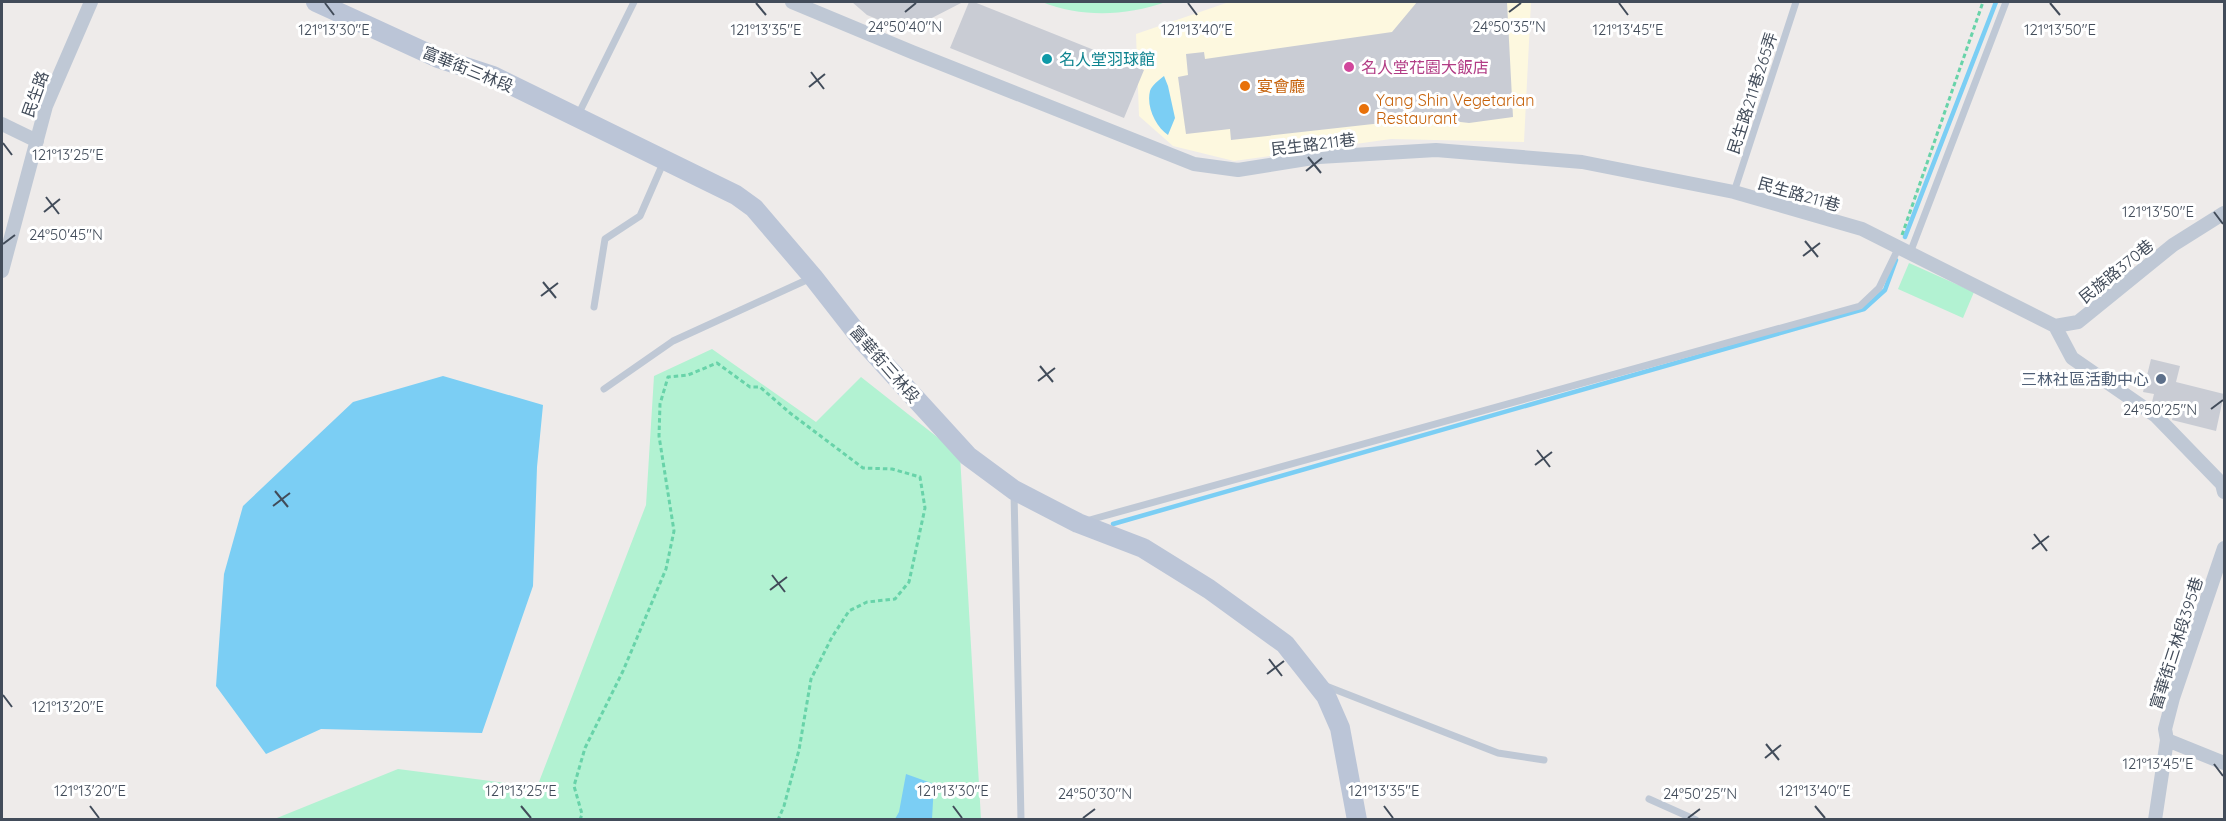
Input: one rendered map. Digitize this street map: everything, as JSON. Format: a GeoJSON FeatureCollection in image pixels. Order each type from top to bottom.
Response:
{"type":"FeatureCollection","features":[{"type":"Feature","properties":{"kind":"street","name":"民生路"},"geometry":{"type":"LineString","coordinates":[[2,271],[46,106],[91,2]]}},
{"type":"Feature","properties":{"kind":"street","name":"富華街三林段"},"geometry":{"type":"LineString","coordinates":[[316,2],[438,58],[493,76],[736,195],[754,208],[813,277],[863,341],[968,456],[1014,490],[1078,524],[1143,548],[1209,590],[1285,644],[1326,696],[1340,728],[1357,819]]}},
{"type":"Feature","properties":{"kind":"street","name":"民生路211巷"},"geometry":{"type":"LineString","coordinates":[[792,2],[1194,164],[1238,170],[1318,157],[1436,150],[1582,162],[1734,192],[1862,229],[2055,326]]}},
{"type":"Feature","properties":{"kind":"street"},"geometry":{"type":"LineString","coordinates":[[2,124],[37,141]]}},
{"type":"Feature","properties":{"kind":"street","name":"民族路370巷"},"geometry":{"type":"LineString","coordinates":[[2055,326],[2078,322],[2173,245],[2224,213]]}},
{"type":"Feature","properties":{"kind":"street"},"geometry":{"type":"LineString","coordinates":[[2055,326],[2072,358],[2156,416],[2222,484],[2224,492]]}},
{"type":"Feature","properties":{"kind":"street","name":"富華街三林段395巷"},"geometry":{"type":"LineString","coordinates":[[2155,819],[2167,740],[2165,729],[2173,698],[2224,548]]}},
{"type":"Feature","properties":{"kind":"street"},"geometry":{"type":"LineString","coordinates":[[2167,740],[2224,763]]}},
{"type":"Feature","properties":{"kind":"lane"},"geometry":{"type":"LineString","coordinates":[[576,118],[634,2]]}},
{"type":"Feature","properties":{"kind":"lane","name":"民生路211巷265弄"},"geometry":{"type":"LineString","coordinates":[[1734,192],[1796,2]]}},
{"type":"Feature","properties":{"kind":"lane"},"geometry":{"type":"LineString","coordinates":[[1078,524],[1860,306],[1879,288],[1904,250],[2006,2]]}},
{"type":"Feature","properties":{"kind":"lane"},"geometry":{"type":"LineString","coordinates":[[594,307],[605,239],[640,216],[664,161]]}},
{"type":"Feature","properties":{"kind":"lane"},"geometry":{"type":"LineString","coordinates":[[604,389],[673,341],[813,277]]}},
{"type":"Feature","properties":{"kind":"lane"},"geometry":{"type":"LineString","coordinates":[[1014,490],[1021,819]]}},
{"type":"Feature","properties":{"kind":"lane"},"geometry":{"type":"LineString","coordinates":[[1315,682],[1498,753],[1544,760]]}},
{"type":"Feature","properties":{"kind":"lane"},"geometry":{"type":"LineString","coordinates":[[1649,799],[1696,819]]}},
{"type":"Feature","properties":{"kind":"path"},"geometry":{"type":"LineString","coordinates":[[1904,250],[1983,2]]}},
{"type":"Feature","properties":{"kind":"path"},"geometry":{"type":"LineString","coordinates":[[580,819],[582,814],[574,786],[585,748],[623,671],[666,569],[674,531],[659,436],[660,404],[668,378],[688,375],[717,363],[750,387],[760,387],[790,413],[863,468],[892,469],[920,477],[925,507],[909,582],[895,599],[867,602],[849,611],[832,637],[811,679],[800,750],[778,819]]}},
{"type":"Feature","properties":{"kind":"shaded area"},"geometry":{"type":"Polygon","coordinates":[[[1229,2],[1531,2],[1524,142],[1391,139],[1234,161],[1173,146],[1139,116],[1136,34],[1229,2]]]}},
{"type":"Feature","properties":{"kind":"green space"},"geometry":{"type":"Polygon","coordinates":[[[1042,2],[1166,2],[1135,10],[1088,13],[1042,2]]]}},
{"type":"Feature","properties":{"kind":"green space"},"geometry":{"type":"Polygon","coordinates":[[[1909,263],[1974,292],[1963,318],[1898,289],[1909,263]]]}},
{"type":"Feature","properties":{"kind":"green space"},"geometry":{"type":"Polygon","coordinates":[[[712,349],[816,422],[861,377],[960,455],[981,819],[272,820],[398,769],[537,787],[646,505],[654,376],[712,349]]]}},
{"type":"Feature","properties":{"kind":"water"},"geometry":{"type":"Polygon","coordinates":[[[1164,76],[1175,118],[1168,135],[1156,122],[1149,104],[1151,89],[1164,76]]]}},
{"type":"Feature","properties":{"kind":"water"},"geometry":{"type":"Polygon","coordinates":[[[443,376],[543,405],[537,467],[533,586],[482,733],[321,729],[266,754],[216,686],[224,574],[243,506],[353,402],[443,376]]]}},
{"type":"Feature","properties":{"kind":"water"},"geometry":{"type":"Polygon","coordinates":[[[906,774],[934,784],[932,819],[895,819],[899,812],[906,774]]]}},
{"type":"Feature","properties":{"kind":"building"},"geometry":{"type":"Polygon","coordinates":[[[852,2],[963,2],[928,20],[912,25],[889,24],[867,15],[852,2]]]}},
{"type":"Feature","properties":{"kind":"building","name":"名人堂羽球館"},"geometry":{"type":"Polygon","coordinates":[[[969,2],[974,2],[1144,70],[1124,118],[950,48],[969,2]]]}},
{"type":"Feature","properties":{"kind":"building","name":"名人堂花園大飯店"},"geometry":{"type":"Polygon","coordinates":[[[1417,2],[1507,2],[1513,117],[1469,123],[1427,118],[1231,140],[1230,129],[1186,134],[1178,77],[1188,75],[1186,54],[1204,52],[1205,59],[1392,32],[1417,2]]]}},
{"type":"Feature","properties":{"kind":"building"},"geometry":{"type":"Polygon","coordinates":[[[2151,359],[2180,366],[2176,382],[2224,394],[2216,431],[2172,420],[2175,408],[2152,402],[2154,394],[2143,392],[2151,359]]]}},
{"type":"Feature","properties":{"kind":"waterway"},"geometry":{"type":"LineString","coordinates":[[1905,237],[1996,2]]}},
{"type":"Feature","properties":{"kind":"waterway"},"geometry":{"type":"LineString","coordinates":[[1113,524],[1864,309],[1885,290],[1896,260]]}},
{"type":"Feature","properties":{"kind":"place","name":"名人堂羽球館"},"geometry":{"type":"Point","coordinates":[1047,59]}},
{"type":"Feature","properties":{"kind":"place","name":"名人堂花園大飯店"},"geometry":{"type":"Point","coordinates":[1349,67]}},
{"type":"Feature","properties":{"kind":"place","name":"宴會廳"},"geometry":{"type":"Point","coordinates":[1245,86]}},
{"type":"Feature","properties":{"kind":"place","name":"Yang Shin Vegetarian Restaurant"},"geometry":{"type":"Point","coordinates":[1364,109]}},
{"type":"Feature","properties":{"kind":"place","name":"三林社區活動中心"},"geometry":{"type":"Point","coordinates":[2161,379]}}]}
